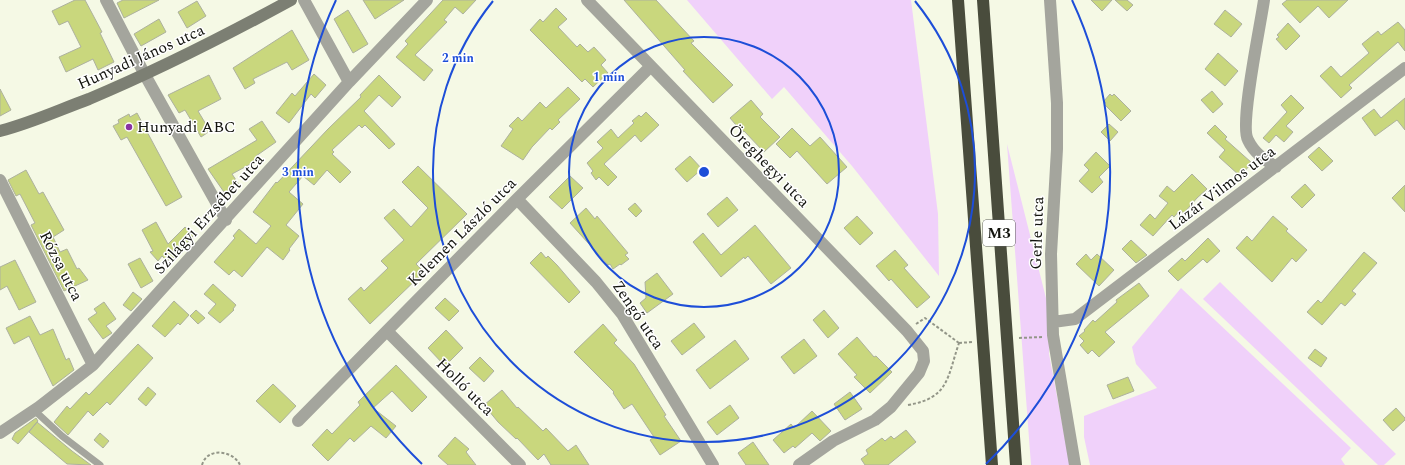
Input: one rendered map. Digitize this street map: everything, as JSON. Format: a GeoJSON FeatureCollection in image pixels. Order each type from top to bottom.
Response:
{"type":"FeatureCollection","features":[{"type":"Feature","properties":{"kind":"highway","name":"M3"},"geometry":{"type":"LineString","coordinates":[[958,0],[992,465]]}},
{"type":"Feature","properties":{"kind":"highway","name":"M3"},"geometry":{"type":"LineString","coordinates":[[983,0],[1016,465]]}},
{"type":"Feature","properties":{"kind":"street"},"geometry":{"type":"LineString","coordinates":[[106,0],[145,75],[226,220]]}},
{"type":"Feature","properties":{"kind":"street","name":"Hunyadi János utca"},"geometry":{"type":"LineString","coordinates":[[0,131],[37,120],[145,75],[215,42],[291,0]]}},
{"type":"Feature","properties":{"kind":"street"},"geometry":{"type":"LineString","coordinates":[[304,0],[349,82]]}},
{"type":"Feature","properties":{"kind":"street","name":"Szilágyi Erzsébet utca"},"geometry":{"type":"LineString","coordinates":[[0,433],[34,410],[93,365],[226,220],[349,82],[427,0]]}},
{"type":"Feature","properties":{"kind":"street","name":"Öreghegyi utca"},"geometry":{"type":"LineString","coordinates":[[587,0],[920,346],[924,357],[919,373],[891,406]]}},
{"type":"Feature","properties":{"kind":"street","name":"Gerle utca"},"geometry":{"type":"LineString","coordinates":[[1050,0],[1058,149],[1051,254],[1053,322],[1075,465]]}},
{"type":"Feature","properties":{"kind":"street"},"geometry":{"type":"LineString","coordinates":[[1264,0],[1247,106],[1247,139],[1258,155],[1276,167]]}},
{"type":"Feature","properties":{"kind":"street","name":"Kelemen László utca"},"geometry":{"type":"LineString","coordinates":[[298,421],[517,198],[650,67]]}},
{"type":"Feature","properties":{"kind":"street","name":"Lázár Vilmos utca"},"geometry":{"type":"LineString","coordinates":[[1053,322],[1075,319],[1405,68]]}},
{"type":"Feature","properties":{"kind":"street","name":"Rózsa utca"},"geometry":{"type":"LineString","coordinates":[[0,180],[93,365]]}},
{"type":"Feature","properties":{"kind":"street","name":"Zengő utca"},"geometry":{"type":"LineString","coordinates":[[517,198],[596,282],[622,314],[713,465]]}},
{"type":"Feature","properties":{"kind":"street","name":"Holló utca"},"geometry":{"type":"LineString","coordinates":[[387,330],[520,465]]}},
{"type":"Feature","properties":{"kind":"street"},"geometry":{"type":"LineString","coordinates":[[799,465],[832,441],[874,420],[891,406]]}},
{"type":"Feature","properties":{"kind":"lane"},"geometry":{"type":"LineString","coordinates":[[34,410],[62,436],[100,465]]}},
{"type":"Feature","properties":{"kind":"path"},"geometry":{"type":"LineString","coordinates":[[891,406],[909,405],[930,399],[937,396],[945,384],[959,343],[925,318]]}},
{"type":"Feature","properties":{"kind":"path"},"geometry":{"type":"LineString","coordinates":[[202,465],[205,459],[220,452],[231,455],[240,465]]}},
{"type":"Feature","properties":{"kind":"shaded area"},"geometry":{"type":"Polygon","coordinates":[[[687,0],[911,0],[938,214],[939,276],[852,166],[784,87],[772,99],[687,0]]]}},
{"type":"Feature","properties":{"kind":"shaded area"},"geometry":{"type":"Polygon","coordinates":[[[1007,144],[1049,310],[1049,354],[1070,465],[1031,465],[1007,144]]]}},
{"type":"Feature","properties":{"kind":"shaded area"},"geometry":{"type":"Polygon","coordinates":[[[1220,282],[1396,454],[1384,465],[1378,465],[1203,299],[1220,282]]]}},
{"type":"Feature","properties":{"kind":"shaded area"},"geometry":{"type":"Polygon","coordinates":[[[1181,288],[1351,448],[1341,459],[1345,465],[1090,465],[1084,437],[1084,416],[1157,388],[1136,364],[1132,347],[1181,288]]]}},
{"type":"Feature","properties":{"kind":"building"},"geometry":{"type":"Polygon","coordinates":[[[75,0],[85,0],[102,32],[100,33],[114,62],[98,70],[93,59],[66,72],[59,57],[81,47],[68,21],[59,25],[52,11],[75,0]]]}},
{"type":"Feature","properties":{"kind":"building"},"geometry":{"type":"Polygon","coordinates":[[[123,0],[159,0],[124,18],[117,3],[123,0]]]}},
{"type":"Feature","properties":{"kind":"building"},"geometry":{"type":"Polygon","coordinates":[[[363,0],[404,0],[375,19],[363,0]]]}},
{"type":"Feature","properties":{"kind":"building"},"geometry":{"type":"Polygon","coordinates":[[[443,0],[476,0],[463,14],[455,7],[444,20],[447,22],[415,55],[433,70],[424,81],[396,57],[408,44],[405,41],[443,0]]]}},
{"type":"Feature","properties":{"kind":"building"},"geometry":{"type":"Polygon","coordinates":[[[624,0],[656,0],[694,41],[691,43],[733,85],[713,103],[683,71],[685,70],[624,0]]]}},
{"type":"Feature","properties":{"kind":"building"},"geometry":{"type":"Polygon","coordinates":[[[1091,0],[1112,0],[1102,11],[1091,0]]]}},
{"type":"Feature","properties":{"kind":"building"},"geometry":{"type":"Polygon","coordinates":[[[1115,0],[1127,0],[1133,5],[1127,11],[1115,0]]]}},
{"type":"Feature","properties":{"kind":"building"},"geometry":{"type":"Polygon","coordinates":[[[1287,0],[1348,0],[1329,18],[1318,6],[1300,23],[1282,4],[1287,0]]]}},
{"type":"Feature","properties":{"kind":"building"},"geometry":{"type":"Polygon","coordinates":[[[197,1],[206,16],[187,28],[178,12],[197,1]]]}},
{"type":"Feature","properties":{"kind":"building"},"geometry":{"type":"Polygon","coordinates":[[[556,8],[567,19],[558,27],[577,47],[580,44],[588,52],[594,47],[606,60],[601,65],[608,73],[593,87],[585,79],[582,82],[530,30],[540,19],[543,22],[556,8]]]}},
{"type":"Feature","properties":{"kind":"building"},"geometry":{"type":"Polygon","coordinates":[[[348,10],[368,44],[353,53],[334,19],[348,10]]]}},
{"type":"Feature","properties":{"kind":"building"},"geometry":{"type":"Polygon","coordinates":[[[1225,10],[1242,24],[1231,37],[1214,24],[1225,10]]]}},
{"type":"Feature","properties":{"kind":"building"},"geometry":{"type":"Polygon","coordinates":[[[159,19],[166,32],[141,46],[134,34],[159,19]]]}},
{"type":"Feature","properties":{"kind":"building"},"geometry":{"type":"Polygon","coordinates":[[[1398,22],[1405,30],[1405,51],[1398,42],[1349,85],[1352,88],[1341,98],[1320,76],[1331,66],[1341,77],[1369,53],[1362,44],[1378,31],[1381,35],[1398,22]]]}},
{"type":"Feature","properties":{"kind":"building"},"geometry":{"type":"Polygon","coordinates":[[[1288,23],[1300,36],[1286,50],[1276,39],[1279,37],[1277,35],[1288,23]]]}},
{"type":"Feature","properties":{"kind":"building"},"geometry":{"type":"Polygon","coordinates":[[[292,30],[309,60],[292,70],[287,62],[253,79],[255,83],[245,89],[233,68],[292,30]]]}},
{"type":"Feature","properties":{"kind":"building"},"geometry":{"type":"Polygon","coordinates":[[[1218,53],[1238,71],[1225,86],[1205,69],[1218,53]]]}},
{"type":"Feature","properties":{"kind":"building"},"geometry":{"type":"Polygon","coordinates":[[[314,74],[326,85],[315,98],[311,94],[289,123],[276,113],[292,93],[295,96],[314,74]]]}},
{"type":"Feature","properties":{"kind":"building"},"geometry":{"type":"Polygon","coordinates":[[[209,75],[221,99],[198,111],[210,131],[201,137],[185,110],[179,113],[168,95],[209,75]]]}},
{"type":"Feature","properties":{"kind":"building"},"geometry":{"type":"Polygon","coordinates":[[[379,75],[401,97],[392,107],[379,95],[364,111],[395,144],[389,149],[365,125],[362,128],[359,125],[332,150],[334,152],[332,154],[351,172],[340,183],[327,170],[314,185],[303,176],[289,192],[303,204],[286,225],[299,236],[283,260],[267,247],[242,277],[234,270],[229,275],[214,262],[235,238],[233,236],[239,229],[256,244],[271,226],[253,212],[276,182],[277,183],[328,129],[361,97],[360,95],[379,75]]]}},
{"type":"Feature","properties":{"kind":"building"},"geometry":{"type":"Polygon","coordinates":[[[568,87],[580,99],[558,120],[560,122],[552,130],[550,128],[532,147],[523,160],[501,146],[513,129],[509,126],[518,117],[522,121],[540,102],[546,108],[568,87]]]}},
{"type":"Feature","properties":{"kind":"building"},"geometry":{"type":"Polygon","coordinates":[[[0,89],[11,110],[0,116],[0,89]]]}},
{"type":"Feature","properties":{"kind":"building"},"geometry":{"type":"Polygon","coordinates":[[[1212,91],[1223,104],[1213,113],[1201,100],[1212,91]]]}},
{"type":"Feature","properties":{"kind":"building"},"geometry":{"type":"Polygon","coordinates":[[[1110,94],[1112,96],[1114,94],[1131,111],[1121,121],[1104,104],[1106,103],[1104,101],[1110,94]]]}},
{"type":"Feature","properties":{"kind":"building"},"geometry":{"type":"Polygon","coordinates":[[[1291,95],[1304,108],[1286,126],[1293,132],[1284,142],[1276,135],[1269,143],[1263,138],[1287,112],[1281,105],[1291,95]]]}},
{"type":"Feature","properties":{"kind":"building"},"geometry":{"type":"Polygon","coordinates":[[[1405,98],[1405,130],[1397,120],[1375,136],[1362,118],[1374,109],[1381,118],[1405,98]]]}},
{"type":"Feature","properties":{"kind":"building"},"geometry":{"type":"Polygon","coordinates":[[[751,100],[763,114],[760,117],[780,137],[764,152],[744,131],[742,132],[730,118],[751,100]]]}},
{"type":"Feature","properties":{"kind":"building"},"geometry":{"type":"Polygon","coordinates":[[[646,112],[659,125],[641,142],[635,135],[604,164],[617,177],[608,186],[599,177],[596,180],[591,173],[593,171],[587,163],[603,148],[597,142],[611,129],[618,138],[634,123],[632,121],[639,115],[641,117],[646,112]]]}},
{"type":"Feature","properties":{"kind":"building"},"geometry":{"type":"Polygon","coordinates":[[[137,113],[182,197],[166,206],[127,137],[121,140],[113,126],[119,123],[118,120],[129,114],[130,117],[137,113]]]}},
{"type":"Feature","properties":{"kind":"building"},"geometry":{"type":"Polygon","coordinates":[[[262,121],[276,142],[256,156],[258,160],[232,174],[240,186],[226,195],[208,169],[257,140],[249,129],[262,121]]]}},
{"type":"Feature","properties":{"kind":"building"},"geometry":{"type":"Polygon","coordinates":[[[1109,124],[1118,132],[1110,141],[1101,132],[1109,124]]]}},
{"type":"Feature","properties":{"kind":"building"},"geometry":{"type":"Polygon","coordinates":[[[1215,125],[1227,137],[1225,139],[1252,163],[1240,176],[1219,157],[1225,150],[1207,133],[1215,125]]]}},
{"type":"Feature","properties":{"kind":"building"},"geometry":{"type":"Polygon","coordinates":[[[792,128],[810,146],[820,137],[847,167],[827,184],[797,151],[790,158],[776,144],[792,128]]]}},
{"type":"Feature","properties":{"kind":"building"},"geometry":{"type":"Polygon","coordinates":[[[1319,147],[1333,161],[1322,171],[1308,157],[1319,147]]]}},
{"type":"Feature","properties":{"kind":"building"},"geometry":{"type":"Polygon","coordinates":[[[1096,152],[1110,166],[1099,177],[1103,182],[1092,193],[1079,181],[1089,170],[1084,165],[1096,152]]]}},
{"type":"Feature","properties":{"kind":"building"},"geometry":{"type":"Polygon","coordinates":[[[690,156],[702,169],[687,182],[675,169],[690,156]]]}},
{"type":"Feature","properties":{"kind":"building"},"geometry":{"type":"Polygon","coordinates":[[[418,166],[467,214],[416,264],[424,272],[370,324],[348,299],[361,287],[364,291],[388,268],[381,261],[404,240],[384,218],[394,209],[411,227],[428,208],[402,182],[418,166]]]}},
{"type":"Feature","properties":{"kind":"building"},"geometry":{"type":"Polygon","coordinates":[[[26,170],[39,194],[43,192],[64,230],[53,237],[60,252],[67,249],[77,269],[79,268],[88,280],[64,291],[31,225],[35,223],[20,194],[16,196],[8,180],[26,170]]]}},
{"type":"Feature","properties":{"kind":"building"},"geometry":{"type":"Polygon","coordinates":[[[1192,174],[1207,189],[1184,213],[1180,210],[1174,217],[1172,215],[1153,236],[1140,225],[1150,214],[1155,219],[1168,203],[1159,196],[1167,186],[1174,192],[1192,174]]]}},
{"type":"Feature","properties":{"kind":"building"},"geometry":{"type":"Polygon","coordinates":[[[570,176],[583,188],[562,209],[549,197],[570,176]]]}},
{"type":"Feature","properties":{"kind":"building"},"geometry":{"type":"Polygon","coordinates":[[[1305,184],[1315,195],[1302,208],[1291,197],[1305,184]]]}},
{"type":"Feature","properties":{"kind":"building"},"geometry":{"type":"Polygon","coordinates":[[[1405,185],[1405,212],[1392,198],[1405,185]]]}},
{"type":"Feature","properties":{"kind":"building"},"geometry":{"type":"Polygon","coordinates":[[[727,197],[738,210],[718,227],[707,214],[727,197]]]}},
{"type":"Feature","properties":{"kind":"building"},"geometry":{"type":"Polygon","coordinates":[[[635,203],[642,211],[636,217],[628,209],[635,203]]]}},
{"type":"Feature","properties":{"kind":"building"},"geometry":{"type":"Polygon","coordinates":[[[586,208],[595,219],[597,216],[628,253],[625,255],[629,259],[621,265],[620,264],[613,269],[610,264],[608,265],[570,223],[586,208]]]}},
{"type":"Feature","properties":{"kind":"building"},"geometry":{"type":"Polygon","coordinates":[[[857,216],[873,233],[860,245],[844,228],[857,216]]]}},
{"type":"Feature","properties":{"kind":"building"},"geometry":{"type":"Polygon","coordinates":[[[1273,216],[1288,229],[1286,231],[1307,250],[1296,262],[1292,258],[1272,282],[1236,248],[1247,236],[1252,241],[1273,216]]]}},
{"type":"Feature","properties":{"kind":"building"},"geometry":{"type":"Polygon","coordinates":[[[156,222],[168,244],[185,227],[194,235],[186,244],[187,245],[172,260],[170,259],[167,261],[162,256],[158,261],[150,252],[153,251],[142,230],[156,222]]]}},
{"type":"Feature","properties":{"kind":"building"},"geometry":{"type":"Polygon","coordinates":[[[755,225],[791,268],[771,284],[748,256],[745,259],[744,257],[721,277],[693,242],[703,233],[721,255],[755,225]]]}},
{"type":"Feature","properties":{"kind":"building"},"geometry":{"type":"Polygon","coordinates":[[[1208,238],[1220,251],[1207,263],[1203,259],[1178,281],[1168,271],[1182,258],[1185,261],[1208,238]]]}},
{"type":"Feature","properties":{"kind":"building"},"geometry":{"type":"Polygon","coordinates":[[[1131,240],[1147,255],[1136,263],[1122,249],[1131,240]]]}},
{"type":"Feature","properties":{"kind":"building"},"geometry":{"type":"Polygon","coordinates":[[[895,250],[908,265],[904,268],[930,297],[917,308],[891,279],[889,281],[876,266],[895,250]]]}},
{"type":"Feature","properties":{"kind":"building"},"geometry":{"type":"Polygon","coordinates":[[[541,252],[546,258],[548,256],[557,265],[580,292],[569,303],[530,263],[541,252]]]}},
{"type":"Feature","properties":{"kind":"building"},"geometry":{"type":"Polygon","coordinates":[[[1364,252],[1377,263],[1352,291],[1356,294],[1345,306],[1341,303],[1322,325],[1307,312],[1318,300],[1321,303],[1364,252]]]}},
{"type":"Feature","properties":{"kind":"building"},"geometry":{"type":"Polygon","coordinates":[[[1086,254],[1091,260],[1097,254],[1114,270],[1099,286],[1076,264],[1086,254]]]}},
{"type":"Feature","properties":{"kind":"building"},"geometry":{"type":"Polygon","coordinates":[[[140,258],[153,281],[141,288],[128,264],[140,258]]]}},
{"type":"Feature","properties":{"kind":"building"},"geometry":{"type":"Polygon","coordinates":[[[15,260],[36,302],[19,310],[7,286],[0,290],[0,267],[15,260]]]}},
{"type":"Feature","properties":{"kind":"building"},"geometry":{"type":"Polygon","coordinates":[[[657,273],[673,294],[647,313],[640,303],[646,298],[645,282],[657,273]]]}},
{"type":"Feature","properties":{"kind":"building"},"geometry":{"type":"Polygon","coordinates":[[[1139,283],[1149,296],[1105,332],[1115,342],[1099,357],[1092,350],[1088,354],[1080,345],[1084,341],[1079,336],[1085,331],[1084,330],[1093,320],[1095,322],[1117,302],[1116,300],[1139,283]]]}},
{"type":"Feature","properties":{"kind":"building"},"geometry":{"type":"Polygon","coordinates":[[[213,284],[236,305],[233,309],[234,310],[220,323],[208,313],[216,304],[204,294],[213,284]]]}},
{"type":"Feature","properties":{"kind":"building"},"geometry":{"type":"Polygon","coordinates":[[[133,292],[142,299],[131,311],[123,305],[133,292]]]}},
{"type":"Feature","properties":{"kind":"building"},"geometry":{"type":"Polygon","coordinates":[[[445,298],[459,311],[449,321],[435,308],[445,298]]]}},
{"type":"Feature","properties":{"kind":"building"},"geometry":{"type":"Polygon","coordinates":[[[174,301],[189,315],[180,325],[178,323],[165,337],[152,326],[174,301]]]}},
{"type":"Feature","properties":{"kind":"building"},"geometry":{"type":"Polygon","coordinates":[[[104,302],[116,319],[106,326],[112,333],[103,339],[88,319],[97,313],[94,309],[104,302]]]}},
{"type":"Feature","properties":{"kind":"building"},"geometry":{"type":"Polygon","coordinates":[[[196,310],[205,318],[198,324],[190,316],[196,310]]]}},
{"type":"Feature","properties":{"kind":"building"},"geometry":{"type":"Polygon","coordinates":[[[824,310],[839,328],[828,338],[813,320],[824,310]]]}},
{"type":"Feature","properties":{"kind":"building"},"geometry":{"type":"Polygon","coordinates":[[[30,316],[40,335],[53,329],[66,360],[69,358],[74,370],[53,386],[29,336],[14,344],[6,328],[30,316]]]}},
{"type":"Feature","properties":{"kind":"building"},"geometry":{"type":"Polygon","coordinates":[[[694,323],[705,337],[682,355],[671,341],[694,323]]]}},
{"type":"Feature","properties":{"kind":"building"},"geometry":{"type":"Polygon","coordinates":[[[603,324],[617,340],[614,343],[634,364],[666,415],[664,416],[681,441],[660,455],[650,440],[654,437],[632,404],[624,409],[613,393],[614,392],[574,352],[603,324]]]}},
{"type":"Feature","properties":{"kind":"building"},"geometry":{"type":"Polygon","coordinates":[[[446,330],[463,348],[445,366],[428,348],[446,330]]]}},
{"type":"Feature","properties":{"kind":"building"},"geometry":{"type":"Polygon","coordinates":[[[857,337],[874,357],[876,356],[892,372],[870,393],[854,377],[857,375],[838,354],[857,337]]]}},
{"type":"Feature","properties":{"kind":"building"},"geometry":{"type":"Polygon","coordinates":[[[804,339],[817,356],[794,374],[781,357],[804,339]]]}},
{"type":"Feature","properties":{"kind":"building"},"geometry":{"type":"Polygon","coordinates":[[[735,340],[749,359],[710,389],[696,370],[735,340]]]}},
{"type":"Feature","properties":{"kind":"building"},"geometry":{"type":"Polygon","coordinates":[[[138,344],[153,358],[110,405],[107,402],[93,416],[88,411],[68,435],[54,422],[67,406],[70,409],[86,392],[89,395],[138,344]]]}},
{"type":"Feature","properties":{"kind":"building"},"geometry":{"type":"Polygon","coordinates":[[[1315,349],[1327,358],[1321,367],[1308,358],[1315,349]]]}},
{"type":"Feature","properties":{"kind":"building"},"geometry":{"type":"Polygon","coordinates":[[[480,357],[494,371],[484,382],[469,368],[480,357]]]}},
{"type":"Feature","properties":{"kind":"building"},"geometry":{"type":"Polygon","coordinates":[[[396,365],[427,397],[412,412],[392,391],[373,408],[396,426],[386,438],[371,426],[354,442],[350,438],[328,461],[312,445],[327,429],[332,434],[360,405],[358,402],[396,365]]]}},
{"type":"Feature","properties":{"kind":"building"},"geometry":{"type":"Polygon","coordinates":[[[1128,377],[1134,391],[1113,399],[1107,385],[1128,377]]]}},
{"type":"Feature","properties":{"kind":"building"},"geometry":{"type":"Polygon","coordinates":[[[273,384],[296,406],[280,423],[256,401],[273,384]]]}},
{"type":"Feature","properties":{"kind":"building"},"geometry":{"type":"Polygon","coordinates":[[[148,387],[156,394],[146,406],[138,399],[148,387]]]}},
{"type":"Feature","properties":{"kind":"building"},"geometry":{"type":"Polygon","coordinates":[[[502,390],[517,408],[518,407],[543,431],[546,428],[568,451],[576,445],[589,465],[551,465],[544,454],[538,460],[517,438],[516,439],[498,422],[484,405],[502,390]]]}},
{"type":"Feature","properties":{"kind":"building"},"geometry":{"type":"Polygon","coordinates":[[[850,392],[862,409],[845,420],[834,404],[850,392]]]}},
{"type":"Feature","properties":{"kind":"building"},"geometry":{"type":"Polygon","coordinates":[[[730,405],[739,418],[717,435],[707,422],[730,405]]]}},
{"type":"Feature","properties":{"kind":"building"},"geometry":{"type":"Polygon","coordinates":[[[1396,408],[1405,420],[1393,431],[1383,420],[1396,408]]]}},
{"type":"Feature","properties":{"kind":"building"},"geometry":{"type":"Polygon","coordinates":[[[812,411],[831,431],[820,441],[812,433],[795,448],[793,446],[784,453],[773,440],[791,424],[794,428],[812,411]]]}},
{"type":"Feature","properties":{"kind":"building"},"geometry":{"type":"Polygon","coordinates":[[[36,418],[38,421],[18,444],[12,439],[15,433],[36,418]]]}},
{"type":"Feature","properties":{"kind":"building"},"geometry":{"type":"Polygon","coordinates":[[[37,422],[91,465],[67,464],[29,432],[37,422]]]}},
{"type":"Feature","properties":{"kind":"building"},"geometry":{"type":"Polygon","coordinates":[[[906,430],[916,442],[888,465],[865,465],[861,459],[868,454],[866,450],[882,438],[885,441],[891,436],[894,439],[906,430]]]}},
{"type":"Feature","properties":{"kind":"building"},"geometry":{"type":"Polygon","coordinates":[[[100,433],[109,441],[103,448],[94,440],[100,433]]]}},
{"type":"Feature","properties":{"kind":"building"},"geometry":{"type":"Polygon","coordinates":[[[455,437],[469,449],[466,452],[476,465],[448,465],[438,456],[455,437]]]}},
{"type":"Feature","properties":{"kind":"building"},"geometry":{"type":"Polygon","coordinates":[[[753,442],[769,465],[746,465],[738,453],[753,442]]]}},
{"type":"Feature","properties":{"kind":"place","name":"Hunyadi ABC"},"geometry":{"type":"Point","coordinates":[129,127]}}]}
